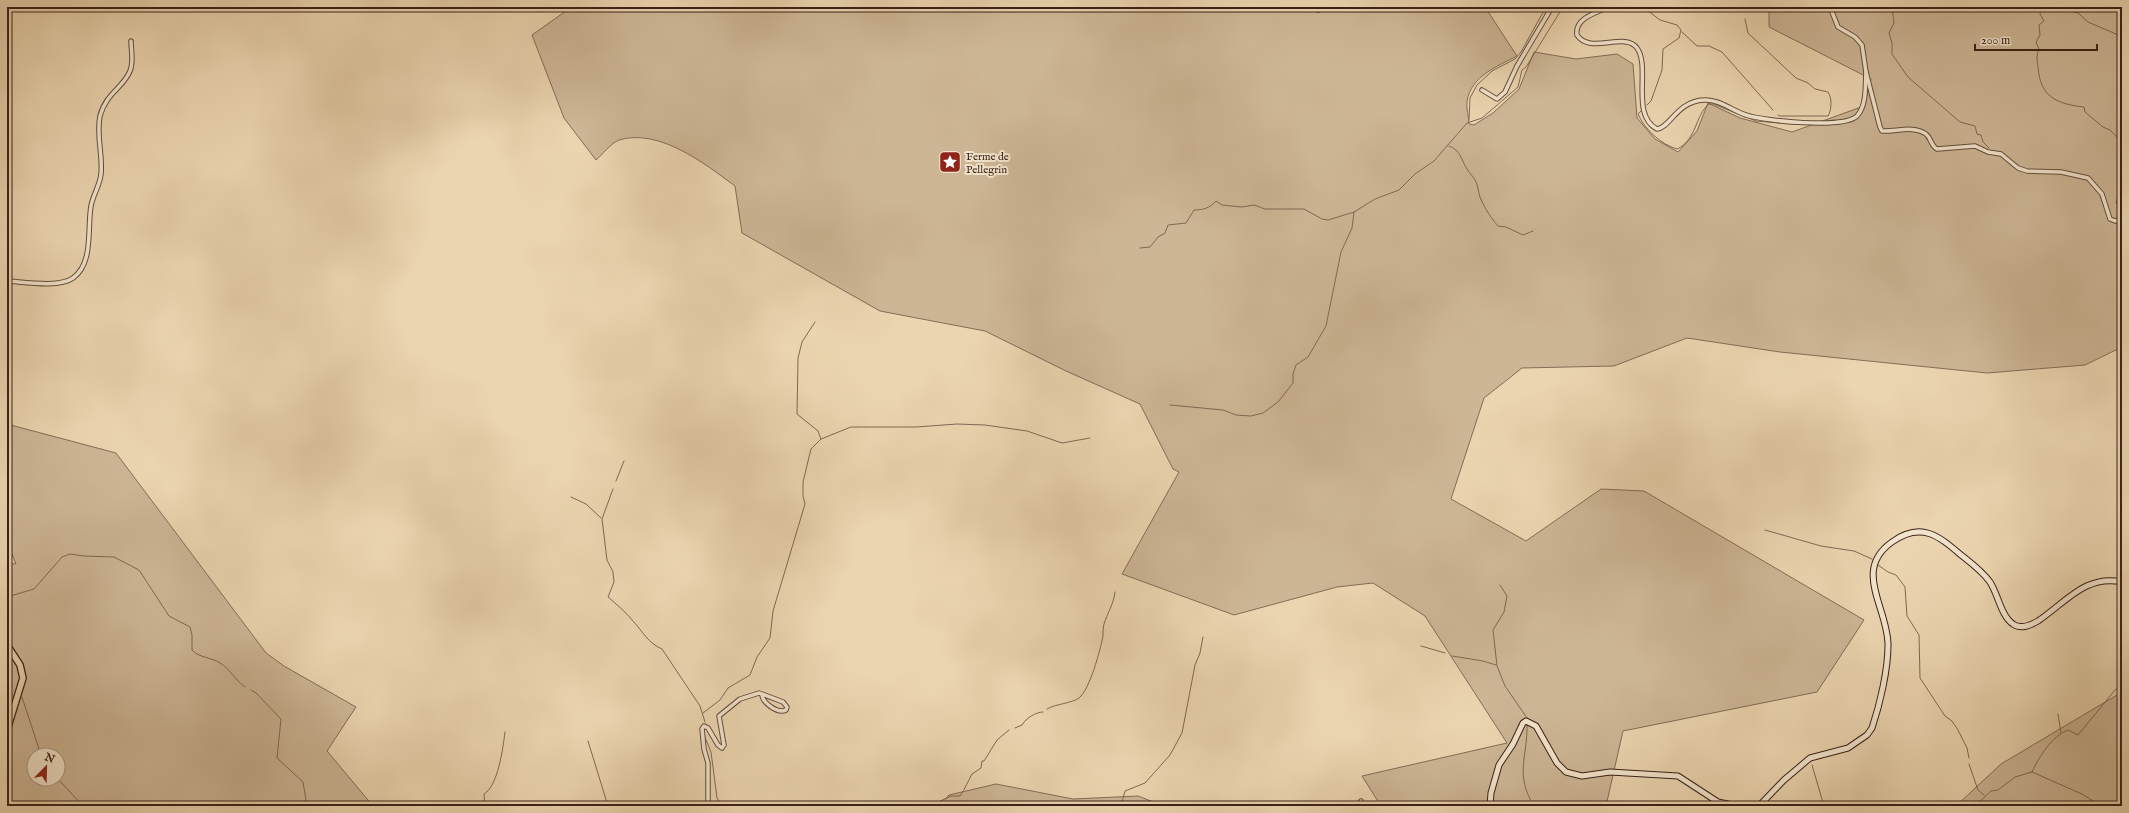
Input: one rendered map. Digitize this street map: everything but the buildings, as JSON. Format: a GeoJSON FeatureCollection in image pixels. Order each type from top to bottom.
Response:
{"type":"FeatureCollection","features":[{"type":"Feature","properties":{"kind":"main road"},"geometry":{"type":"LineString","coordinates":[[7,645],[20,665],[23,678],[7,730]]}},
{"type":"Feature","properties":{"kind":"street"},"geometry":{"type":"LineString","coordinates":[[1310,7],[1317,10],[1325,7]]}},
{"type":"Feature","properties":{"kind":"street"},"geometry":{"type":"LineString","coordinates":[[1482,90],[1497,99],[1503,93],[1552,7]]}},
{"type":"Feature","properties":{"kind":"street"},"geometry":{"type":"LineString","coordinates":[[1609,7],[1585,18],[1577,27],[1577,35],[1581,40],[1589,44],[1622,42],[1631,43],[1636,47],[1640,55],[1646,115],[1649,123],[1657,129],[1665,126],[1682,107],[1703,100],[1712,100],[1754,117],[1803,122],[1832,123],[1848,121],[1855,117],[1861,109],[1866,72]]}},
{"type":"Feature","properties":{"kind":"street"},"geometry":{"type":"LineString","coordinates":[[1830,7],[1838,27],[1855,37],[1862,45],[1866,72],[1882,131],[1901,129],[1918,131],[1928,136],[1937,149],[1975,146],[1988,152],[2001,154],[2018,168],[2027,171],[2061,172],[2085,177],[2098,188],[2104,198],[2110,219],[2115,221],[2122,219]]}},
{"type":"Feature","properties":{"kind":"street"},"geometry":{"type":"LineString","coordinates":[[7,281],[32,283],[61,282],[74,278],[81,269],[87,252],[91,207],[101,175],[100,117],[109,98],[128,77],[131,70],[131,41]]}},
{"type":"Feature","properties":{"kind":"street"},"geometry":{"type":"LineString","coordinates":[[1759,806],[1784,780],[1810,758],[1848,748],[1867,736],[1872,728],[1888,646],[1887,628],[1873,582],[1874,562],[1884,548],[1896,538],[1923,532],[1941,538],[1985,576],[1995,592],[2007,617],[2013,624],[2019,627],[2030,626],[2090,583],[2105,580],[2122,582]]}},
{"type":"Feature","properties":{"kind":"street"},"geometry":{"type":"LineString","coordinates":[[708,806],[708,764],[704,749],[702,728],[708,728],[718,745],[723,748],[724,745],[718,719],[720,714],[740,698],[758,693],[762,694],[785,703],[787,707],[786,710],[781,711],[766,703],[762,699],[762,694]]}},
{"type":"Feature","properties":{"kind":"street"},"geometry":{"type":"LineString","coordinates":[[1490,806],[1492,785],[1499,765],[1513,744],[1523,723],[1526,721],[1533,723],[1557,763],[1566,772],[1582,776],[1610,772],[1674,775],[1682,778],[1718,802],[1737,806]]}},
{"type":"Feature","properties":{"kind":"street"},"geometry":{"type":"LineString","coordinates":[[1361,801],[1361,806]]}},
{"type":"Feature","properties":{"kind":"shaded area"},"geometry":{"type":"Polygon","coordinates":[[[566,7],[1354,7],[1360,9],[1363,7],[1485,7],[1517,56],[1486,73],[1474,85],[1467,101],[1469,124],[1474,125],[1493,113],[1519,89],[1534,52],[1576,59],[1617,54],[1633,64],[1637,118],[1655,139],[1678,152],[1697,131],[1708,103],[1740,118],[1792,132],[1864,106],[1871,79],[1769,27],[1769,7],[2122,7],[2122,347],[2085,365],[1987,373],[1780,352],[1687,338],[1614,366],[1522,368],[1484,398],[1451,499],[1526,541],[1601,489],[1644,491],[1864,620],[1817,692],[1623,731],[1606,806],[1381,806],[1362,776],[1507,743],[1425,616],[1373,583],[1337,587],[1234,615],[1122,574],[1179,472],[1173,469],[1140,404],[1066,371],[985,331],[880,311],[742,233],[735,186],[695,158],[665,143],[650,139],[634,138],[619,140],[610,146],[596,160],[564,118],[532,35],[566,11],[566,7]]]}},
{"type":"Feature","properties":{"kind":"shaded area"},"geometry":{"type":"Polygon","coordinates":[[[7,424],[116,453],[266,653],[284,666],[356,707],[327,751],[373,806],[7,806],[7,563],[16,564],[7,542],[7,424]]]}},
{"type":"Feature","properties":{"kind":"shaded area"},"geometry":{"type":"Polygon","coordinates":[[[2122,692],[2122,806],[1956,806],[2001,764],[2122,692]]]}},
{"type":"Feature","properties":{"kind":"shaded area"},"geometry":{"type":"Polygon","coordinates":[[[996,784],[1073,799],[1138,796],[1164,806],[939,806],[949,795],[996,784]]]}},
{"type":"Feature","properties":{"kind":"waterway"},"geometry":{"type":"LineString","coordinates":[[1469,120],[1470,98],[1477,85],[1492,71],[1515,59],[1521,52],[1546,7]]}},
{"type":"Feature","properties":{"kind":"waterway"},"geometry":{"type":"LineString","coordinates":[[1170,405],[1223,410],[1236,415],[1251,416],[1263,413],[1278,402],[1293,383],[1293,374],[1296,365],[1308,357],[1326,326],[1341,252],[1352,228],[1354,212],[1375,199],[1399,190],[1415,174],[1434,161],[1467,123],[1482,118],[1518,87],[1522,70],[1526,67],[1563,7]]}},
{"type":"Feature","properties":{"kind":"waterway"},"geometry":{"type":"LineString","coordinates":[[1643,7],[1660,20],[1677,25],[1681,30],[1679,38],[1663,49],[1662,70],[1651,101],[1647,105]]}},
{"type":"Feature","properties":{"kind":"waterway"},"geometry":{"type":"LineString","coordinates":[[1892,7],[1894,23],[1889,33],[1892,43],[1892,54],[1908,77],[1960,122],[1975,126],[1977,134],[1981,135],[1983,142],[1989,148]]}},
{"type":"Feature","properties":{"kind":"waterway"},"geometry":{"type":"LineString","coordinates":[[2041,7],[2040,14],[2044,21],[2039,25],[2040,35],[2036,42],[2039,49],[2037,60],[2039,77],[2046,92],[2058,101],[2074,106],[2084,107],[2085,112],[2103,127],[2110,130],[2122,142]]}},
{"type":"Feature","properties":{"kind":"waterway"},"geometry":{"type":"LineString","coordinates":[[2045,7],[2055,11],[2070,11],[2078,13],[2088,22],[2116,34],[2122,40]]}},
{"type":"Feature","properties":{"kind":"waterway"},"geometry":{"type":"LineString","coordinates":[[1745,19],[1748,33],[1796,78],[1808,83],[1815,89],[1828,92],[1831,100],[1831,107],[1828,116],[1778,115]]}},
{"type":"Feature","properties":{"kind":"waterway"},"geometry":{"type":"LineString","coordinates":[[1682,32],[1697,46],[1709,46],[1722,52],[1773,110]]}},
{"type":"Feature","properties":{"kind":"waterway"},"geometry":{"type":"LineString","coordinates":[[1641,111],[1638,114],[1649,131],[1665,144],[1677,149],[1684,145],[1688,140],[1701,114],[1709,104],[1713,104],[1756,121],[1779,123]]}},
{"type":"Feature","properties":{"kind":"waterway"},"geometry":{"type":"LineString","coordinates":[[1449,146],[1456,150],[1475,180],[1480,198],[1489,215],[1498,226],[1506,227],[1523,235],[1533,231]]}},
{"type":"Feature","properties":{"kind":"waterway"},"geometry":{"type":"LineString","coordinates":[[2116,203],[2122,184]]}},
{"type":"Feature","properties":{"kind":"waterway"},"geometry":{"type":"LineString","coordinates":[[1140,248],[1150,247],[1158,237],[1165,233],[1168,225],[1186,223],[1194,210],[1206,208],[1216,201],[1222,205],[1242,207],[1254,205],[1265,209],[1304,209],[1322,219],[1328,220],[1354,212]]}},
{"type":"Feature","properties":{"kind":"waterway"},"geometry":{"type":"LineString","coordinates":[[815,322],[802,342],[798,358],[797,414],[818,431],[821,439]]}},
{"type":"Feature","properties":{"kind":"waterway"},"geometry":{"type":"LineString","coordinates":[[703,713],[720,700],[728,688],[750,675],[757,657],[770,638],[773,611],[805,504],[803,496],[803,482],[811,449],[821,439],[851,427],[916,427],[957,424],[985,425],[1027,431],[1062,443],[1090,438]]}},
{"type":"Feature","properties":{"kind":"waterway"},"geometry":{"type":"LineString","coordinates":[[616,481],[624,461]]}},
{"type":"Feature","properties":{"kind":"waterway"},"geometry":{"type":"LineString","coordinates":[[613,489],[602,519],[607,560],[613,572],[614,582],[608,597],[627,614],[649,640],[657,647],[662,649],[700,706],[705,722]]}},
{"type":"Feature","properties":{"kind":"waterway"},"geometry":{"type":"LineString","coordinates":[[571,497],[586,504],[601,518]]}},
{"type":"Feature","properties":{"kind":"waterway"},"geometry":{"type":"LineString","coordinates":[[1765,530],[1821,546],[1854,551],[1872,559]]}},
{"type":"Feature","properties":{"kind":"waterway"},"geometry":{"type":"LineString","coordinates":[[7,597],[34,589],[62,557],[70,554],[114,557],[139,570],[169,616],[190,627],[192,635],[192,650],[195,653],[223,665],[245,687]]}},
{"type":"Feature","properties":{"kind":"waterway"},"geometry":{"type":"LineString","coordinates":[[1878,565],[1888,572],[1896,575],[1905,587],[1907,616],[1919,635],[1920,678],[1945,716],[1952,721],[1958,730],[1967,748],[1969,758]]}},
{"type":"Feature","properties":{"kind":"waterway"},"geometry":{"type":"LineString","coordinates":[[1500,585],[1507,596],[1504,612],[1493,630],[1497,666],[1505,686],[1527,718]]}},
{"type":"Feature","properties":{"kind":"waterway"},"geometry":{"type":"LineString","coordinates":[[1047,709],[1076,700],[1087,687],[1097,660],[1103,636],[1104,624],[1115,592]]}},
{"type":"Feature","properties":{"kind":"waterway"},"geometry":{"type":"LineString","coordinates":[[1121,806],[1125,791],[1145,783],[1170,755],[1182,733],[1195,665],[1200,653],[1203,637]]}},
{"type":"Feature","properties":{"kind":"waterway"},"geometry":{"type":"LineString","coordinates":[[1421,646],[1445,653]]}},
{"type":"Feature","properties":{"kind":"waterway"},"geometry":{"type":"LineString","coordinates":[[1452,656],[1483,661],[1496,665]]}},
{"type":"Feature","properties":{"kind":"waterway"},"geometry":{"type":"LineString","coordinates":[[1975,806],[1991,791],[1998,790],[2015,777],[2032,772],[2038,760],[2051,742],[2062,733],[2068,730],[2078,735],[2115,690],[2122,685]]}},
{"type":"Feature","properties":{"kind":"waterway"},"geometry":{"type":"LineString","coordinates":[[251,690],[256,693],[281,719],[277,758],[303,782],[307,806]]}},
{"type":"Feature","properties":{"kind":"waterway"},"geometry":{"type":"LineString","coordinates":[[22,697],[38,747]]}},
{"type":"Feature","properties":{"kind":"waterway"},"geometry":{"type":"LineString","coordinates":[[1015,728],[1022,725],[1031,716],[1043,712]]}},
{"type":"Feature","properties":{"kind":"waterway"},"geometry":{"type":"LineString","coordinates":[[2058,714],[2061,733]]}},
{"type":"Feature","properties":{"kind":"waterway"},"geometry":{"type":"LineString","coordinates":[[1527,724],[1523,775],[1528,795],[1534,806]]}},
{"type":"Feature","properties":{"kind":"waterway"},"geometry":{"type":"LineString","coordinates":[[938,806],[940,801],[951,796],[960,796],[972,774],[981,768],[982,761],[984,761],[997,740],[1009,730]]}},
{"type":"Feature","properties":{"kind":"waterway"},"geometry":{"type":"LineString","coordinates":[[485,806],[484,794],[489,790],[496,775],[501,757],[505,732]]}},
{"type":"Feature","properties":{"kind":"waterway"},"geometry":{"type":"LineString","coordinates":[[704,735],[711,752],[717,798],[722,806]]}},
{"type":"Feature","properties":{"kind":"waterway"},"geometry":{"type":"LineString","coordinates":[[588,741],[608,806]]}},
{"type":"Feature","properties":{"kind":"waterway"},"geometry":{"type":"LineString","coordinates":[[1969,764],[1978,790],[1984,795]]}},
{"type":"Feature","properties":{"kind":"waterway"},"geometry":{"type":"LineString","coordinates":[[1812,765],[1824,806]]}},
{"type":"Feature","properties":{"kind":"waterway"},"geometry":{"type":"LineString","coordinates":[[2032,772],[2082,794],[2101,806]]}},
{"type":"Feature","properties":{"kind":"waterway"},"geometry":{"type":"LineString","coordinates":[[65,787],[83,806]]}},
{"type":"Feature","properties":{"kind":"waterway"},"geometry":{"type":"LineString","coordinates":[[1885,801],[1888,806]]}},
{"type":"Feature","properties":{"kind":"place","name":"Ferme de Pellegrin"},"geometry":{"type":"Point","coordinates":[950,162]}}]}
